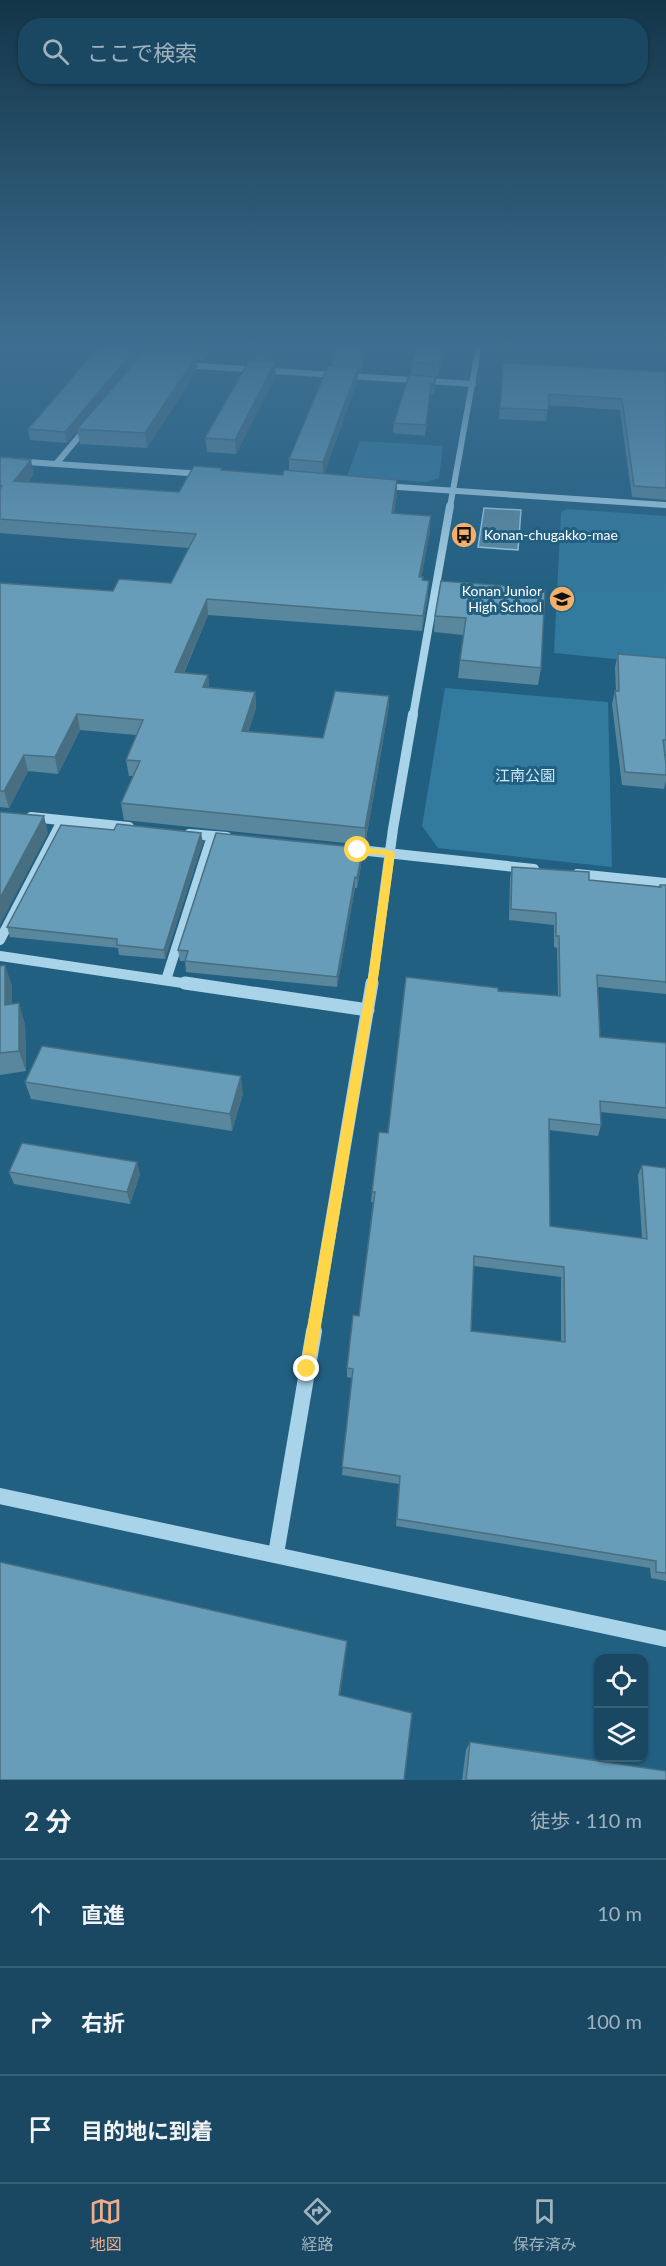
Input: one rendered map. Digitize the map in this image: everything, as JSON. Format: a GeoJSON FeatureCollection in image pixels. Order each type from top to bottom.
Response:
{"type":"FeatureCollection","features":[{"type":"Feature","properties":{"kind":"street"},"geometry":{"type":"LineString","coordinates":[[56,464],[87,428]]}},
{"type":"Feature","properties":{"kind":"street"},"geometry":{"type":"LineString","coordinates":[[276,1554],[368,1010],[390,853],[465,428]]}},
{"type":"Feature","properties":{"kind":"street"},"geometry":{"type":"LineString","coordinates":[[0,460],[208,474]]}},
{"type":"Feature","properties":{"kind":"street"},"geometry":{"type":"LineString","coordinates":[[372,486],[666,505]]}},
{"type":"Feature","properties":{"kind":"street"},"geometry":{"type":"LineString","coordinates":[[21,816],[143,829]]}},
{"type":"Feature","properties":{"kind":"street"},"geometry":{"type":"LineString","coordinates":[[0,940],[62,821]]}},
{"type":"Feature","properties":{"kind":"street"},"geometry":{"type":"LineString","coordinates":[[178,832],[235,838]]}},
{"type":"Feature","properties":{"kind":"street"},"geometry":{"type":"LineString","coordinates":[[166,980],[212,836]]}},
{"type":"Feature","properties":{"kind":"street"},"geometry":{"type":"LineString","coordinates":[[336,848],[549,870]]}},
{"type":"Feature","properties":{"kind":"street"},"geometry":{"type":"LineString","coordinates":[[571,873],[666,883]]}},
{"type":"Feature","properties":{"kind":"street"},"geometry":{"type":"LineString","coordinates":[[0,956],[368,1010]]}},
{"type":"Feature","properties":{"kind":"street"},"geometry":{"type":"LineString","coordinates":[[0,1496],[666,1639]]}},
{"type":"Feature","properties":{"kind":"green space"},"geometry":{"type":"Polygon","coordinates":[[[360,441],[443,446],[439,478],[426,482],[347,476],[360,441]]]}},
{"type":"Feature","properties":{"kind":"green space"},"geometry":{"type":"Polygon","coordinates":[[[568,509],[666,516],[666,664],[554,653],[561,512],[568,509]]]}},
{"type":"Feature","properties":{"kind":"green space","name":"江南公園"},"geometry":{"type":"Polygon","coordinates":[[[445,688],[608,702],[612,867],[438,848],[422,826],[445,688]]]}},
{"type":"Feature","properties":{"kind":"shaded area"},"geometry":{"type":"Polygon","coordinates":[[[484,508],[521,510],[518,550],[478,547],[484,508]]]}},
{"type":"Feature","properties":{"kind":"building"},"geometry":{"type":"Polygon","coordinates":[[[29,428],[68,428],[65,432],[29,428]]]}},
{"type":"Feature","properties":{"kind":"building"},"geometry":{"type":"Polygon","coordinates":[[[78,428],[148,428],[145,433],[78,428]]]}},
{"type":"Feature","properties":{"kind":"building"},"geometry":{"type":"Polygon","coordinates":[[[211,428],[241,428],[235,440],[205,438],[211,428]]]}},
{"type":"Feature","properties":{"kind":"building"},"geometry":{"type":"Polygon","coordinates":[[[302,428],[336,428],[323,462],[289,459],[302,428]]]}},
{"type":"Feature","properties":{"kind":"building"},"geometry":{"type":"Polygon","coordinates":[[[626,428],[666,428],[666,488],[634,486],[626,428]]]}},
{"type":"Feature","properties":{"kind":"building"},"geometry":{"type":"Polygon","coordinates":[[[0,457],[31,460],[14,481],[179,492],[194,466],[283,475],[284,470],[397,480],[392,513],[431,516],[419,577],[429,581],[423,616],[207,599],[175,672],[208,675],[203,687],[255,692],[242,731],[323,738],[335,691],[389,696],[365,828],[121,803],[140,761],[126,760],[143,720],[77,714],[55,757],[24,755],[4,791],[0,791],[0,583],[113,591],[119,579],[171,583],[196,534],[0,519],[0,489],[2,486],[0,485],[0,457]]]}},
{"type":"Feature","properties":{"kind":"building"},"geometry":{"type":"Polygon","coordinates":[[[441,581],[545,589],[541,668],[460,660],[466,618],[435,616],[441,581]]]}},
{"type":"Feature","properties":{"kind":"building"},"geometry":{"type":"Polygon","coordinates":[[[618,654],[666,658],[666,740],[663,740],[666,775],[625,772],[615,691],[619,691],[618,654]]]}},
{"type":"Feature","properties":{"kind":"building"},"geometry":{"type":"Polygon","coordinates":[[[0,812],[44,816],[0,898],[0,812]]]}},
{"type":"Feature","properties":{"kind":"building"},"geometry":{"type":"Polygon","coordinates":[[[117,824],[201,833],[164,950],[117,945],[117,939],[7,927],[61,825],[114,830],[117,824]]]}},
{"type":"Feature","properties":{"kind":"building"},"geometry":{"type":"Polygon","coordinates":[[[216,833],[363,848],[357,878],[355,877],[337,977],[185,961],[188,951],[178,950],[216,833]]]}},
{"type":"Feature","properties":{"kind":"building"},"geometry":{"type":"Polygon","coordinates":[[[512,867],[589,872],[589,880],[661,887],[660,885],[666,885],[666,982],[597,975],[600,1037],[666,1043],[666,1108],[600,1101],[601,1125],[549,1119],[550,1226],[647,1239],[642,1165],[666,1168],[666,1573],[656,1572],[656,1561],[397,1519],[400,1476],[342,1467],[353,1369],[347,1368],[353,1315],[359,1316],[375,1192],[372,1192],[379,1132],[388,1133],[406,977],[498,988],[498,991],[560,996],[559,936],[556,936],[556,913],[511,909],[512,867]],[[474,1256],[471,1331],[565,1342],[564,1267],[474,1256]]]}},
{"type":"Feature","properties":{"kind":"building"},"geometry":{"type":"Polygon","coordinates":[[[5,965],[5,1005],[19,1003],[19,1051],[0,1053],[0,966],[5,965]]]}},
{"type":"Feature","properties":{"kind":"building"},"geometry":{"type":"Polygon","coordinates":[[[42,1046],[241,1076],[230,1114],[25,1082],[42,1046]]]}},
{"type":"Feature","properties":{"kind":"building"},"geometry":{"type":"Polygon","coordinates":[[[22,1143],[137,1162],[127,1192],[9,1172],[22,1143]]]}},
{"type":"Feature","properties":{"kind":"building"},"geometry":{"type":"Polygon","coordinates":[[[0,1562],[347,1641],[339,1695],[412,1713],[404,1780],[0,1780],[0,1562]]]}},
{"type":"Feature","properties":{"kind":"building"},"geometry":{"type":"Polygon","coordinates":[[[470,1742],[666,1771],[666,1780],[466,1780],[470,1742]]]}},
{"type":"Feature","properties":{"kind":"place","name":"Konan-chugakko-mae"},"geometry":{"type":"Point","coordinates":[464,535]}},
{"type":"Feature","properties":{"kind":"place","name":"Konan Junior High School"},"geometry":{"type":"Point","coordinates":[562,599]}},
{"type":"Feature","properties":{"kind":"route"},"geometry":{"type":"LineString","coordinates":[[307,1369],[374,972],[390,853],[358,850]]}}]}
